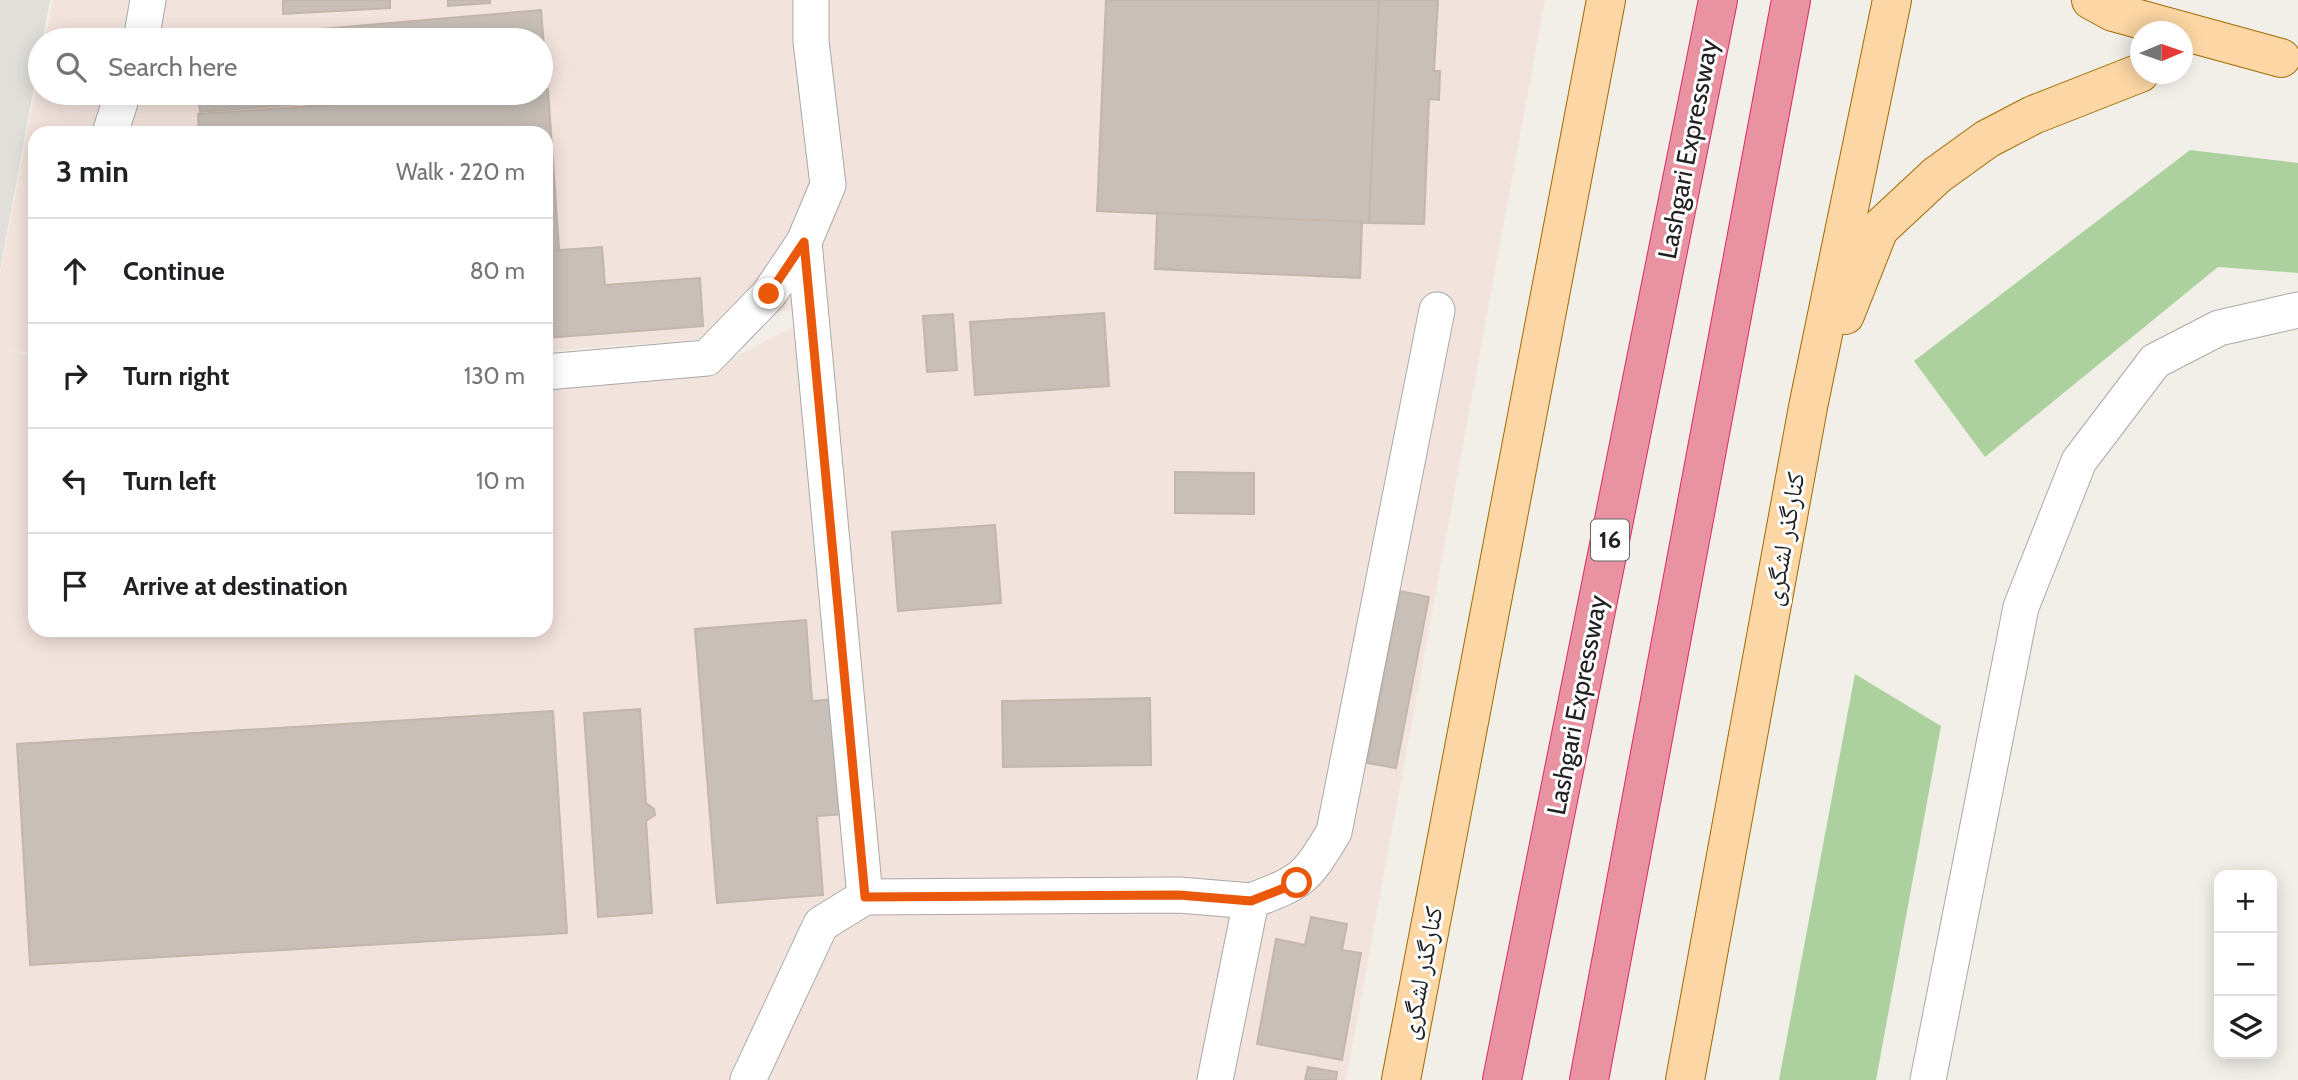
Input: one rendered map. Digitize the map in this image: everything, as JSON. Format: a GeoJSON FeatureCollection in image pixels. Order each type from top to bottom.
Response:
{"type":"FeatureCollection","features":[{"type":"Feature","properties":{"kind":"highway","name":"Lashgari Expressway"},"geometry":{"type":"LineString","coordinates":[[1503,1080],[1718,0]]}},
{"type":"Feature","properties":{"kind":"highway"},"geometry":{"type":"LineString","coordinates":[[1589,1080],[1791,0]]}},
{"type":"Feature","properties":{"kind":"main road","name":"کنارگذر لشگری"},"geometry":{"type":"LineString","coordinates":[[1401,1080],[1606,0]]}},
{"type":"Feature","properties":{"kind":"main road","name":"کنارگذر لشگری"},"geometry":{"type":"LineString","coordinates":[[1685,1080],[1808,408],[1892,0]]}},
{"type":"Feature","properties":{"kind":"main road"},"geometry":{"type":"LineString","coordinates":[[2091,0],[2113,12],[2289,60]]}},
{"type":"Feature","properties":{"kind":"main road"},"geometry":{"type":"LineString","coordinates":[[2193,58],[2212,53],[2289,60]]}},
{"type":"Feature","properties":{"kind":"main road"},"geometry":{"type":"LineString","coordinates":[[1808,408],[1879,229],[1937,175],[1987,139],[2034,115],[2130,77]]}},
{"type":"Feature","properties":{"kind":"lane"},"geometry":{"type":"LineString","coordinates":[[143,28],[148,0]]}},
{"type":"Feature","properties":{"kind":"lane"},"geometry":{"type":"LineString","coordinates":[[553,371],[707,358],[769,294],[804,242],[828,185],[811,41],[811,0]]}},
{"type":"Feature","properties":{"kind":"lane"},"geometry":{"type":"LineString","coordinates":[[112,126],[119,105]]}},
{"type":"Feature","properties":{"kind":"lane"},"geometry":{"type":"LineString","coordinates":[[804,242],[865,897]]}},
{"type":"Feature","properties":{"kind":"lane"},"geometry":{"type":"LineString","coordinates":[[748,1080],[821,924],[865,897],[1179,895],[1251,901],[1297,883],[1315,864],[1334,832],[1437,310]]}},
{"type":"Feature","properties":{"kind":"lane"},"geometry":{"type":"LineString","coordinates":[[1928,1080],[2021,607],[2079,461],[2155,361],[2219,328],[2298,310]]}},
{"type":"Feature","properties":{"kind":"lane"},"geometry":{"type":"LineString","coordinates":[[1215,1080],[1251,901]]}},
{"type":"Feature","properties":{"kind":"shaded area"},"geometry":{"type":"Polygon","coordinates":[[[0,0],[50,0],[45,28],[28,28],[28,105],[31,105],[0,271],[0,0]]]}},
{"type":"Feature","properties":{"kind":"shaded area"},"geometry":{"type":"Polygon","coordinates":[[[53,0],[1545,0],[1346,1080],[0,1080],[0,275],[28,128],[28,352],[3,350],[28,355],[28,637],[553,637],[553,369],[733,358],[828,309],[774,311],[740,337],[553,350],[553,126],[28,126],[32,105],[553,105],[553,28],[47,28],[53,0]]]}},
{"type":"Feature","properties":{"kind":"green space"},"geometry":{"type":"Polygon","coordinates":[[[2190,150],[2298,163],[2298,273],[2218,267],[1985,457],[1914,361],[2190,150]]]}},
{"type":"Feature","properties":{"kind":"green space"},"geometry":{"type":"Polygon","coordinates":[[[1855,674],[1941,726],[1876,1080],[1779,1080],[1855,674]]]}},
{"type":"Feature","properties":{"kind":"building"},"geometry":{"type":"Polygon","coordinates":[[[283,0],[390,0],[390,8],[283,14],[283,0]]]}},
{"type":"Feature","properties":{"kind":"building"},"geometry":{"type":"Polygon","coordinates":[[[448,0],[490,0],[490,3],[448,6],[448,0]]]}},
{"type":"Feature","properties":{"kind":"building"},"geometry":{"type":"Polygon","coordinates":[[[1106,0],[1379,0],[1369,223],[1097,211],[1106,0]]]}},
{"type":"Feature","properties":{"kind":"building"},"geometry":{"type":"Polygon","coordinates":[[[1379,0],[1438,0],[1434,71],[1440,71],[1439,100],[1429,99],[1424,224],[1369,223],[1379,0]]]}},
{"type":"Feature","properties":{"kind":"building"},"geometry":{"type":"Polygon","coordinates":[[[541,10],[542,28],[333,28],[541,10]]]}},
{"type":"Feature","properties":{"kind":"building"},"geometry":{"type":"Polygon","coordinates":[[[199,105],[287,105],[200,112],[199,105]]]}},
{"type":"Feature","properties":{"kind":"building"},"geometry":{"type":"Polygon","coordinates":[[[327,105],[549,105],[551,126],[199,126],[198,114],[327,105]]]}},
{"type":"Feature","properties":{"kind":"building"},"geometry":{"type":"Polygon","coordinates":[[[553,162],[559,250],[553,250],[553,162]]]}},
{"type":"Feature","properties":{"kind":"building"},"geometry":{"type":"Polygon","coordinates":[[[1157,213],[1362,222],[1360,278],[1155,269],[1157,213]]]}},
{"type":"Feature","properties":{"kind":"building"},"geometry":{"type":"Polygon","coordinates":[[[602,247],[605,285],[700,278],[703,326],[553,337],[553,250],[602,247]]]}},
{"type":"Feature","properties":{"kind":"building"},"geometry":{"type":"Polygon","coordinates":[[[1104,313],[1109,386],[975,395],[970,322],[1104,313]]]}},
{"type":"Feature","properties":{"kind":"building"},"geometry":{"type":"Polygon","coordinates":[[[953,314],[957,370],[927,372],[923,316],[953,314]]]}},
{"type":"Feature","properties":{"kind":"building"},"geometry":{"type":"Polygon","coordinates":[[[1175,472],[1254,473],[1254,514],[1175,513],[1175,472]]]}},
{"type":"Feature","properties":{"kind":"building"},"geometry":{"type":"Polygon","coordinates":[[[995,525],[1001,603],[898,611],[892,532],[995,525]]]}},
{"type":"Feature","properties":{"kind":"building"},"geometry":{"type":"Polygon","coordinates":[[[1400,591],[1429,597],[1396,768],[1367,763],[1400,591]]]}},
{"type":"Feature","properties":{"kind":"building"},"geometry":{"type":"Polygon","coordinates":[[[806,620],[812,701],[836,699],[845,814],[817,816],[823,895],[717,903],[695,629],[806,620]]]}},
{"type":"Feature","properties":{"kind":"building"},"geometry":{"type":"Polygon","coordinates":[[[1150,698],[1151,765],[1003,767],[1002,701],[1150,698]]]}},
{"type":"Feature","properties":{"kind":"building"},"geometry":{"type":"Polygon","coordinates":[[[640,709],[646,803],[654,809],[655,815],[646,821],[652,913],[598,917],[584,713],[640,709]]]}},
{"type":"Feature","properties":{"kind":"building"},"geometry":{"type":"Polygon","coordinates":[[[553,711],[567,933],[30,965],[17,744],[553,711]]]}},
{"type":"Feature","properties":{"kind":"building"},"geometry":{"type":"Polygon","coordinates":[[[1311,917],[1347,924],[1342,950],[1361,953],[1342,1060],[1257,1044],[1276,939],[1305,945],[1311,917]]]}},
{"type":"Feature","properties":{"kind":"building"},"geometry":{"type":"Polygon","coordinates":[[[1308,1067],[1337,1072],[1336,1080],[1305,1080],[1308,1067]]]}},
{"type":"Feature","properties":{"kind":"route"},"geometry":{"type":"LineString","coordinates":[[769,294],[804,242],[865,897],[1179,895],[1251,901],[1297,883]]}}]}
